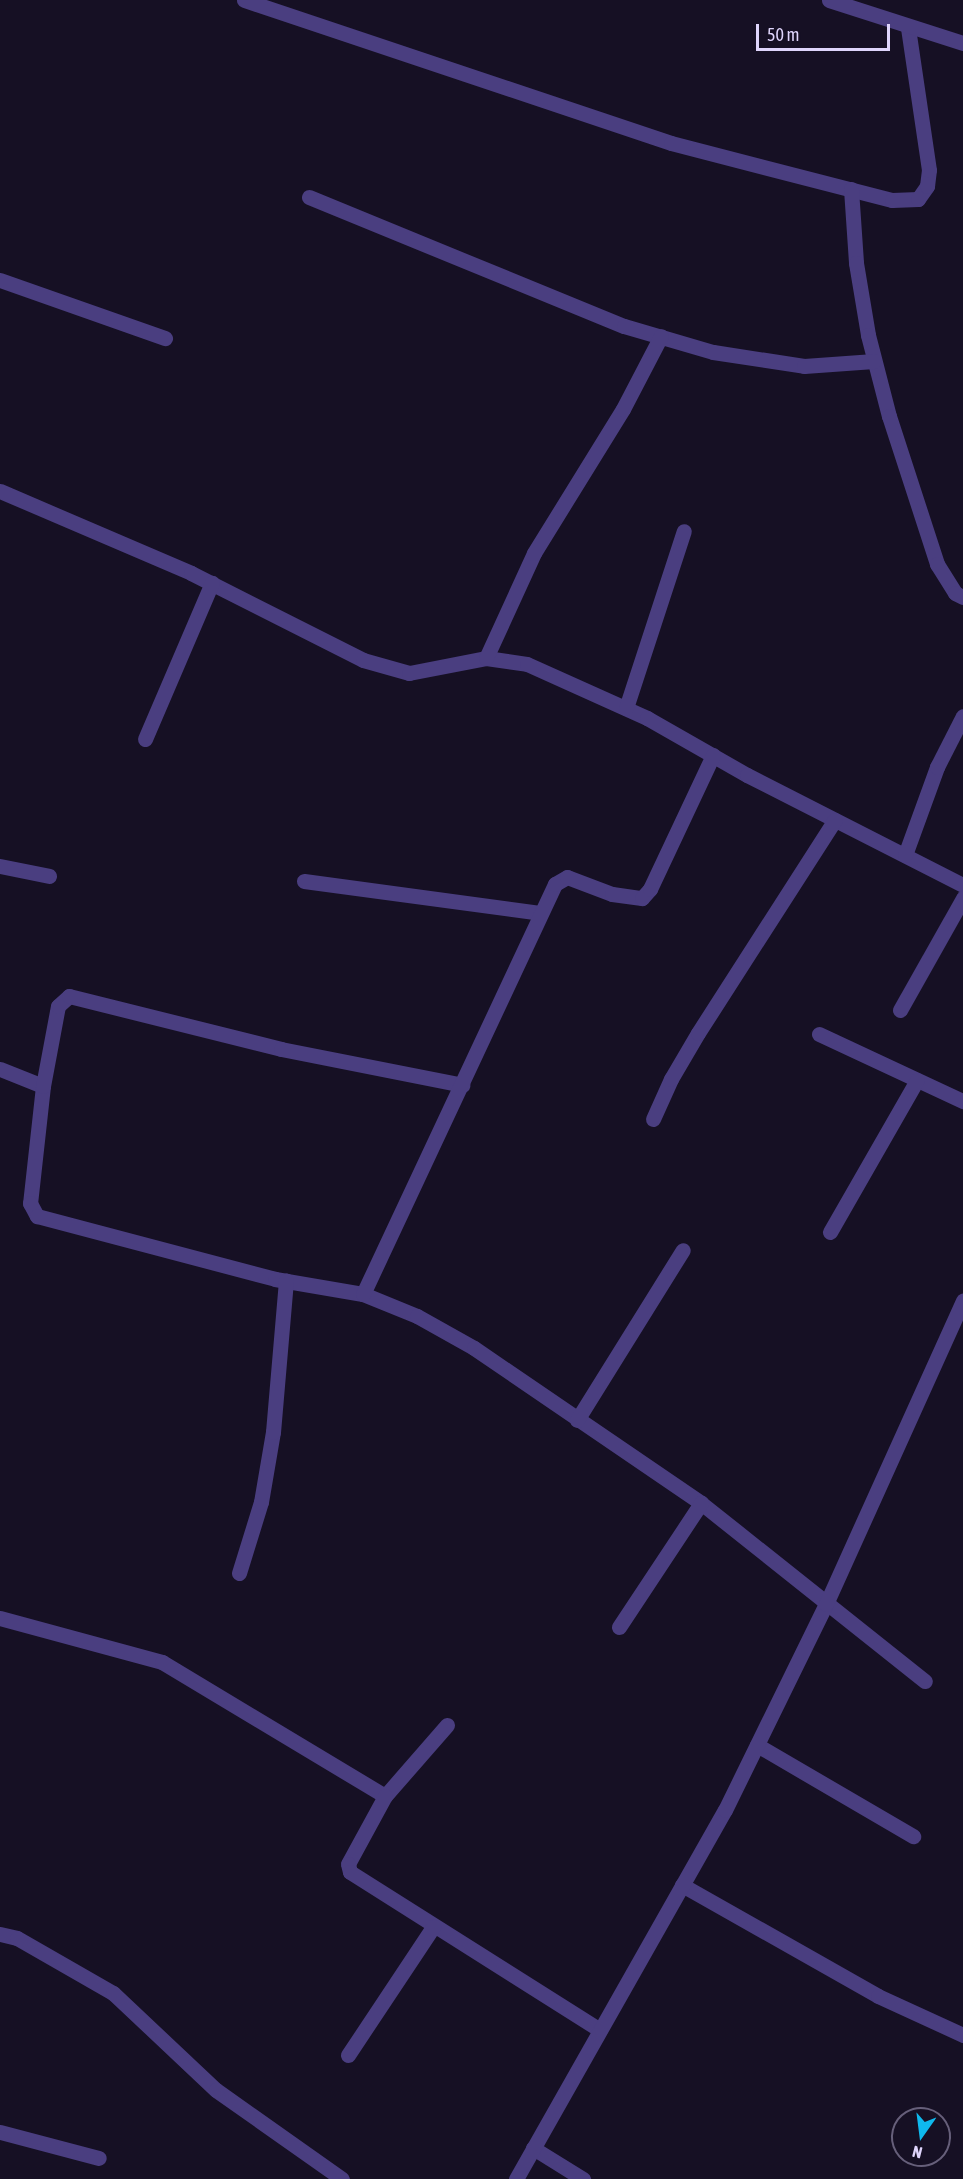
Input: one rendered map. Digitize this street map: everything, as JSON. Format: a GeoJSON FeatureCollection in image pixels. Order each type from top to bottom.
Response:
{"type":"FeatureCollection","features":[{"type":"Feature","properties":{"kind":"street"},"geometry":{"type":"LineString","coordinates":[[244,0],[671,143],[892,200],[918,199],[927,186],[928,171],[908,28]]}},
{"type":"Feature","properties":{"kind":"street"},"geometry":{"type":"LineString","coordinates":[[829,0],[908,28],[963,43]]}},
{"type":"Feature","properties":{"kind":"street"},"geometry":{"type":"LineString","coordinates":[[852,189],[856,263],[874,361],[938,564],[956,592],[963,597]]}},
{"type":"Feature","properties":{"kind":"street"},"geometry":{"type":"LineString","coordinates":[[309,197],[486,272],[661,336],[713,352],[804,366],[874,361]]}},
{"type":"Feature","properties":{"kind":"street"},"geometry":{"type":"LineString","coordinates":[[0,280],[165,338]]}},
{"type":"Feature","properties":{"kind":"street"},"geometry":{"type":"LineString","coordinates":[[486,658],[534,553],[623,409],[661,336]]}},
{"type":"Feature","properties":{"kind":"street"},"geometry":{"type":"LineString","coordinates":[[0,491],[212,584],[363,660],[410,673],[486,658],[527,664],[626,708],[713,756],[963,885]]}},
{"type":"Feature","properties":{"kind":"street"},"geometry":{"type":"LineString","coordinates":[[626,708],[684,531]]}},
{"type":"Feature","properties":{"kind":"street"},"geometry":{"type":"LineString","coordinates":[[145,740],[212,584]]}},
{"type":"Feature","properties":{"kind":"street"},"geometry":{"type":"LineString","coordinates":[[905,855],[937,767],[963,716]]}},
{"type":"Feature","properties":{"kind":"street"},"geometry":{"type":"LineString","coordinates":[[363,1294],[555,884],[567,877],[612,894],[642,898],[650,889],[713,756]]}},
{"type":"Feature","properties":{"kind":"street"},"geometry":{"type":"LineString","coordinates":[[653,1119],[670,1079],[698,1033],[835,820]]}},
{"type":"Feature","properties":{"kind":"street"},"geometry":{"type":"LineString","coordinates":[[0,866],[49,876]]}},
{"type":"Feature","properties":{"kind":"street"},"geometry":{"type":"LineString","coordinates":[[304,881],[540,913]]}},
{"type":"Feature","properties":{"kind":"street"},"geometry":{"type":"LineString","coordinates":[[900,1010],[963,898]]}},
{"type":"Feature","properties":{"kind":"street"},"geometry":{"type":"LineString","coordinates":[[462,1084],[281,1049],[83,997],[69,996],[58,1006],[43,1086],[30,1203],[37,1216],[286,1281],[363,1294],[417,1316],[474,1348],[701,1503],[925,1681]]}},
{"type":"Feature","properties":{"kind":"street"},"geometry":{"type":"LineString","coordinates":[[819,1034],[963,1101]]}},
{"type":"Feature","properties":{"kind":"street"},"geometry":{"type":"LineString","coordinates":[[0,1069],[43,1086]]}},
{"type":"Feature","properties":{"kind":"street"},"geometry":{"type":"LineString","coordinates":[[830,1232],[917,1080]]}},
{"type":"Feature","properties":{"kind":"street"},"geometry":{"type":"LineString","coordinates":[[577,1420],[683,1250]]}},
{"type":"Feature","properties":{"kind":"street"},"geometry":{"type":"LineString","coordinates":[[239,1573],[261,1502],[273,1432],[286,1281]]}},
{"type":"Feature","properties":{"kind":"street"},"geometry":{"type":"LineString","coordinates":[[516,2179],[598,2029],[682,1885],[757,1745],[826,1604],[963,1301]]}},
{"type":"Feature","properties":{"kind":"street"},"geometry":{"type":"LineString","coordinates":[[619,1627],[701,1503]]}},
{"type":"Feature","properties":{"kind":"street"},"geometry":{"type":"LineString","coordinates":[[0,1618],[162,1662],[385,1796]]}},
{"type":"Feature","properties":{"kind":"street"},"geometry":{"type":"LineString","coordinates":[[447,1725],[385,1796],[348,1868],[357,1880],[598,2029]]}},
{"type":"Feature","properties":{"kind":"street"},"geometry":{"type":"LineString","coordinates":[[757,1745],[913,1836]]}},
{"type":"Feature","properties":{"kind":"street"},"geometry":{"type":"LineString","coordinates":[[682,1885],[878,1996],[963,2035]]}},
{"type":"Feature","properties":{"kind":"street"},"geometry":{"type":"LineString","coordinates":[[348,2055],[433,1927]]}},
{"type":"Feature","properties":{"kind":"street"},"geometry":{"type":"LineString","coordinates":[[0,1934],[17,1938],[113,1993],[216,2090],[342,2179]]}},
{"type":"Feature","properties":{"kind":"street"},"geometry":{"type":"LineString","coordinates":[[0,2132],[99,2157]]}},
{"type":"Feature","properties":{"kind":"street"},"geometry":{"type":"LineString","coordinates":[[533,2148],[583,2179]]}}]}
